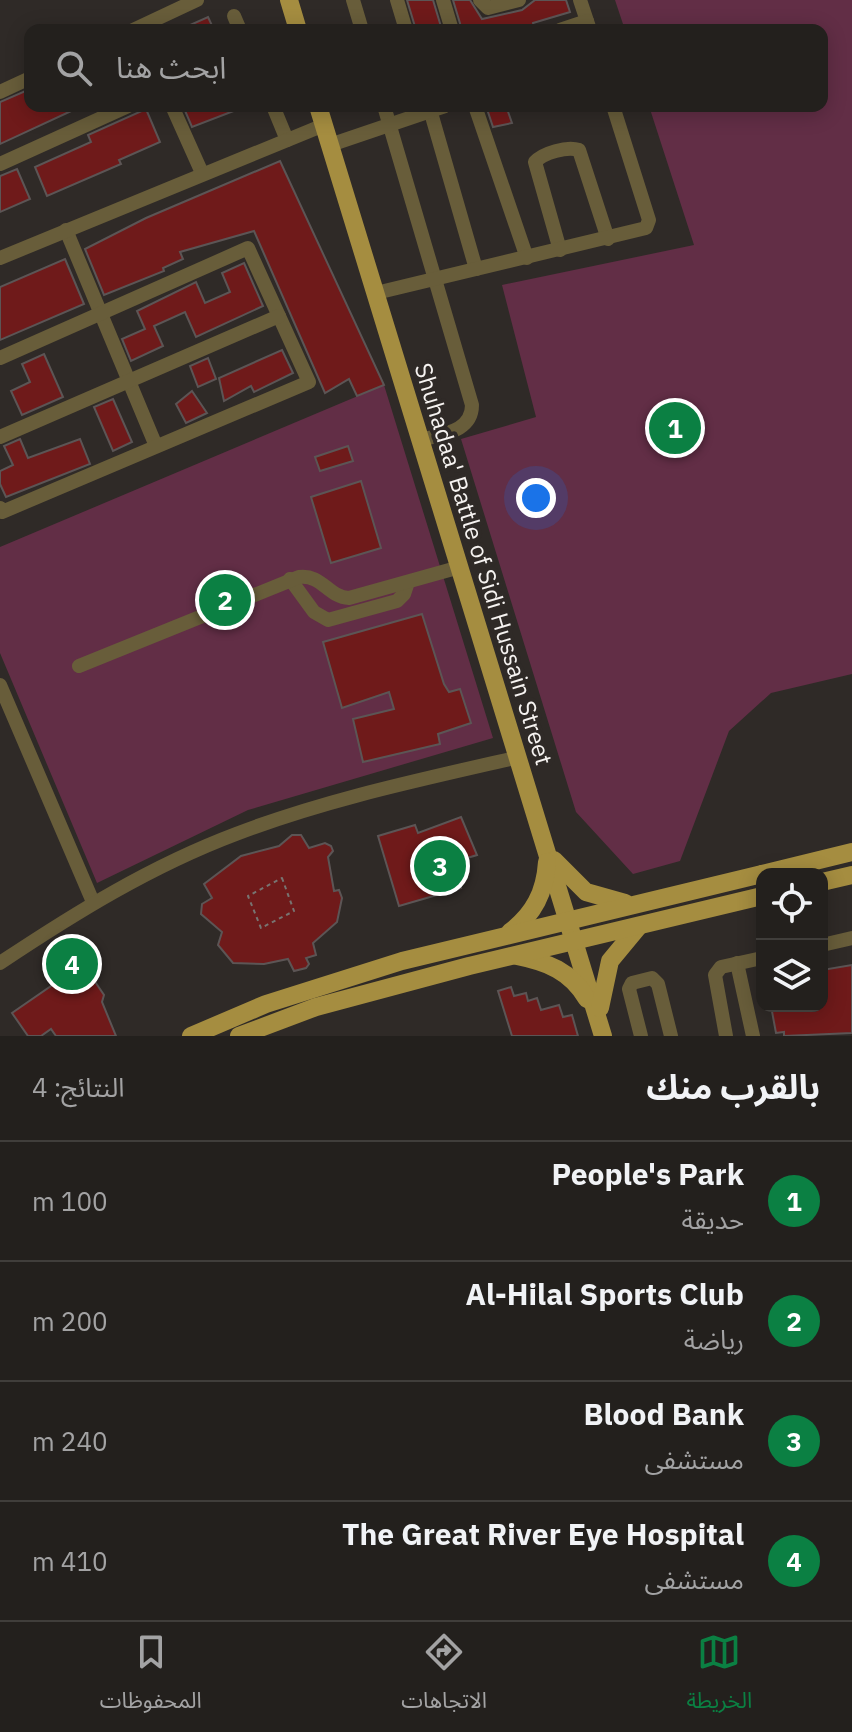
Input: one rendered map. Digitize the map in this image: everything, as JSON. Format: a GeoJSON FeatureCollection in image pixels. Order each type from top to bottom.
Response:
{"type":"FeatureCollection","features":[{"type":"Feature","properties":{"kind":"main road"},"geometry":{"type":"LineString","coordinates":[[289,0],[296,24]]}},
{"type":"Feature","properties":{"kind":"main road","name":"Shuhadaa' Battle of Sidi Hussain Street"},"geometry":{"type":"LineString","coordinates":[[320,112],[601,1028]]}},
{"type":"Feature","properties":{"kind":"main road"},"geometry":{"type":"LineString","coordinates":[[548,851],[569,878],[586,892],[635,905]]}},
{"type":"Feature","properties":{"kind":"main road"},"geometry":{"type":"LineString","coordinates":[[505,936],[522,923],[541,895],[548,851]]}},
{"type":"Feature","properties":{"kind":"main road"},"geometry":{"type":"LineString","coordinates":[[787,868],[852,852]]}},
{"type":"Feature","properties":{"kind":"main road"},"geometry":{"type":"LineString","coordinates":[[191,1036],[229,1017],[402,961],[756,875]]}},
{"type":"Feature","properties":{"kind":"main road"},"geometry":{"type":"LineString","coordinates":[[828,881],[852,875]]}},
{"type":"Feature","properties":{"kind":"main road"},"geometry":{"type":"LineString","coordinates":[[239,1036],[510,955],[756,897]]}},
{"type":"Feature","properties":{"kind":"main road"},"geometry":{"type":"LineString","coordinates":[[601,1028],[610,961],[641,925]]}},
{"type":"Feature","properties":{"kind":"main road"},"geometry":{"type":"LineString","coordinates":[[510,955],[544,962],[570,977],[580,987],[601,1028]]}},
{"type":"Feature","properties":{"kind":"street"},"geometry":{"type":"LineString","coordinates":[[147,24],[197,0]]}},
{"type":"Feature","properties":{"kind":"street"},"geometry":{"type":"LineString","coordinates":[[353,0],[360,24]]}},
{"type":"Feature","properties":{"kind":"street"},"geometry":{"type":"LineString","coordinates":[[397,0],[404,24]]}},
{"type":"Feature","properties":{"kind":"street"},"geometry":{"type":"LineString","coordinates":[[443,0],[450,24]]}},
{"type":"Feature","properties":{"kind":"street"},"geometry":{"type":"LineString","coordinates":[[480,0],[488,8],[519,0]]}},
{"type":"Feature","properties":{"kind":"street"},"geometry":{"type":"LineString","coordinates":[[580,0],[587,24]]}},
{"type":"Feature","properties":{"kind":"street"},"geometry":{"type":"LineString","coordinates":[[234,16],[237,24]]}},
{"type":"Feature","properties":{"kind":"street"},"geometry":{"type":"LineString","coordinates":[[0,92],[24,81]]}},
{"type":"Feature","properties":{"kind":"street"},"geometry":{"type":"LineString","coordinates":[[0,164],[115,112]]}},
{"type":"Feature","properties":{"kind":"street"},"geometry":{"type":"LineString","coordinates":[[175,112],[202,173]]}},
{"type":"Feature","properties":{"kind":"street"},"geometry":{"type":"LineString","coordinates":[[275,112],[287,140]]}},
{"type":"Feature","properties":{"kind":"street"},"geometry":{"type":"LineString","coordinates":[[386,112],[472,412],[461,428],[421,440]]}},
{"type":"Feature","properties":{"kind":"street"},"geometry":{"type":"LineString","coordinates":[[330,145],[420,112]]}},
{"type":"Feature","properties":{"kind":"street"},"geometry":{"type":"LineString","coordinates":[[430,112],[476,269]]}},
{"type":"Feature","properties":{"kind":"street"},"geometry":{"type":"LineString","coordinates":[[477,112],[527,258]]}},
{"type":"Feature","properties":{"kind":"street"},"geometry":{"type":"LineString","coordinates":[[376,293],[643,230],[649,220],[615,112]]}},
{"type":"Feature","properties":{"kind":"street"},"geometry":{"type":"LineString","coordinates":[[0,258],[324,125]]}},
{"type":"Feature","properties":{"kind":"street"},"geometry":{"type":"LineString","coordinates":[[560,250],[535,162],[539,157],[571,148],[579,150],[608,239]]}},
{"type":"Feature","properties":{"kind":"street"},"geometry":{"type":"LineString","coordinates":[[66,230],[156,446]]}},
{"type":"Feature","properties":{"kind":"street"},"geometry":{"type":"LineString","coordinates":[[0,358],[248,248],[309,382],[2,512],[0,508]]}},
{"type":"Feature","properties":{"kind":"street"},"geometry":{"type":"LineString","coordinates":[[0,437],[279,316]]}},
{"type":"Feature","properties":{"kind":"street"},"geometry":{"type":"LineString","coordinates":[[79,666],[290,579],[316,578],[343,598],[460,567]]}},
{"type":"Feature","properties":{"kind":"street"},"geometry":{"type":"LineString","coordinates":[[290,579],[314,612],[328,620],[399,600],[408,582]]}},
{"type":"Feature","properties":{"kind":"street"},"geometry":{"type":"LineString","coordinates":[[0,685],[93,902]]}},
{"type":"Feature","properties":{"kind":"street"},"geometry":{"type":"LineString","coordinates":[[0,963],[93,902],[235,834],[356,795],[519,757]]}},
{"type":"Feature","properties":{"kind":"street"},"geometry":{"type":"LineString","coordinates":[[828,944],[852,938]]}},
{"type":"Feature","properties":{"kind":"street"},"geometry":{"type":"LineString","coordinates":[[726,1036],[715,975],[721,967],[756,959]]}},
{"type":"Feature","properties":{"kind":"street"},"geometry":{"type":"LineString","coordinates":[[737,963],[753,1036]]}},
{"type":"Feature","properties":{"kind":"street"},"geometry":{"type":"LineString","coordinates":[[641,1036],[629,989],[632,983],[652,978],[658,984],[671,1036]]}},
{"type":"Feature","properties":{"kind":"path"},"geometry":{"type":"LineString","coordinates":[[282,878],[294,911],[261,928],[248,896],[282,878]]}},
{"type":"Feature","properties":{"kind":"shaded area"},"geometry":{"type":"Polygon","coordinates":[[[615,0],[852,0],[852,674],[771,693],[729,731],[680,861],[633,874],[576,812],[461,439],[536,417],[502,285],[694,245],[651,112],[828,112],[828,24],[623,24],[615,0]]]}},
{"type":"Feature","properties":{"kind":"shaded area"},"geometry":{"type":"Polygon","coordinates":[[[384,385],[493,738],[248,810],[97,883],[0,653],[0,547],[384,385]]]}},
{"type":"Feature","properties":{"kind":"building"},"geometry":{"type":"Polygon","coordinates":[[[407,0],[433,0],[440,24],[414,24],[407,0]]]}},
{"type":"Feature","properties":{"kind":"building"},"geometry":{"type":"Polygon","coordinates":[[[453,0],[470,0],[482,19],[522,10],[535,0],[566,0],[570,12],[533,24],[460,24],[453,0]]]}},
{"type":"Feature","properties":{"kind":"building"},"geometry":{"type":"Polygon","coordinates":[[[208,17],[211,24],[192,24],[208,17]]]}},
{"type":"Feature","properties":{"kind":"building"},"geometry":{"type":"Polygon","coordinates":[[[24,92],[24,112],[69,112],[0,144],[0,102],[24,92]]]}},
{"type":"Feature","properties":{"kind":"building"},"geometry":{"type":"Polygon","coordinates":[[[139,112],[147,112],[160,142],[119,160],[121,164],[47,196],[35,167],[91,142],[88,135],[139,112]]]}},
{"type":"Feature","properties":{"kind":"building"},"geometry":{"type":"Polygon","coordinates":[[[186,112],[231,112],[192,127],[186,112]]]}},
{"type":"Feature","properties":{"kind":"building"},"geometry":{"type":"Polygon","coordinates":[[[488,112],[508,112],[512,123],[493,127],[488,112]]]}},
{"type":"Feature","properties":{"kind":"building"},"geometry":{"type":"Polygon","coordinates":[[[280,161],[384,385],[357,396],[349,379],[325,393],[254,231],[180,252],[183,259],[163,268],[164,271],[104,295],[85,249],[146,218],[280,161]]]}},
{"type":"Feature","properties":{"kind":"building"},"geometry":{"type":"Polygon","coordinates":[[[17,169],[30,199],[0,212],[0,176],[17,169]]]}},
{"type":"Feature","properties":{"kind":"building"},"geometry":{"type":"Polygon","coordinates":[[[65,259],[84,304],[0,340],[0,287],[65,259]]]}},
{"type":"Feature","properties":{"kind":"building"},"geometry":{"type":"Polygon","coordinates":[[[244,263],[263,306],[196,337],[185,312],[154,326],[163,346],[131,361],[122,339],[145,329],[137,311],[196,282],[205,303],[230,292],[222,273],[244,263]]]}},
{"type":"Feature","properties":{"kind":"building"},"geometry":{"type":"Polygon","coordinates":[[[282,350],[293,373],[254,392],[251,386],[224,401],[219,378],[282,350]]]}},
{"type":"Feature","properties":{"kind":"building"},"geometry":{"type":"Polygon","coordinates":[[[44,354],[63,397],[22,415],[11,391],[30,382],[22,364],[44,354]]]}},
{"type":"Feature","properties":{"kind":"building"},"geometry":{"type":"Polygon","coordinates":[[[208,358],[216,379],[198,387],[190,366],[208,358]]]}},
{"type":"Feature","properties":{"kind":"building"},"geometry":{"type":"Polygon","coordinates":[[[192,391],[207,413],[186,423],[176,404],[192,391]]]}},
{"type":"Feature","properties":{"kind":"building"},"geometry":{"type":"Polygon","coordinates":[[[113,399],[132,442],[113,451],[94,407],[113,399]]]}},
{"type":"Feature","properties":{"kind":"building"},"geometry":{"type":"Polygon","coordinates":[[[20,439],[28,458],[80,439],[90,464],[6,497],[0,484],[0,471],[13,465],[4,446],[20,439]]]}},
{"type":"Feature","properties":{"kind":"building"},"geometry":{"type":"Polygon","coordinates":[[[348,446],[353,461],[320,471],[315,457],[348,446]]]}},
{"type":"Feature","properties":{"kind":"building"},"geometry":{"type":"Polygon","coordinates":[[[361,481],[381,548],[331,563],[311,497],[361,481]]]}},
{"type":"Feature","properties":{"kind":"building"},"geometry":{"type":"Polygon","coordinates":[[[422,614],[444,684],[449,692],[460,689],[471,723],[438,734],[440,744],[363,762],[353,719],[394,709],[389,692],[342,708],[323,642],[422,614]]]}},
{"type":"Feature","properties":{"kind":"building"},"geometry":{"type":"Polygon","coordinates":[[[461,817],[477,855],[454,862],[461,888],[399,906],[378,836],[415,825],[418,833],[461,817]]]}},
{"type":"Feature","properties":{"kind":"building"},"geometry":{"type":"Polygon","coordinates":[[[292,835],[301,835],[309,848],[325,843],[331,846],[333,851],[328,857],[334,891],[339,890],[342,898],[337,922],[313,943],[316,955],[306,958],[309,964],[306,968],[294,971],[288,959],[264,964],[233,963],[218,945],[222,932],[201,914],[202,904],[212,898],[204,884],[241,856],[279,846],[292,835]]]}},
{"type":"Feature","properties":{"kind":"building"},"geometry":{"type":"Polygon","coordinates":[[[83,964],[104,995],[102,1002],[116,1036],[56,1036],[51,1029],[41,1036],[28,1036],[12,1013],[83,964]]]}},
{"type":"Feature","properties":{"kind":"building"},"geometry":{"type":"Polygon","coordinates":[[[852,965],[852,1033],[784,1036],[784,1032],[776,1033],[772,1012],[828,1012],[828,969],[852,965]]]}},
{"type":"Feature","properties":{"kind":"building"},"geometry":{"type":"Polygon","coordinates":[[[511,987],[514,996],[526,993],[528,1001],[537,998],[541,1010],[559,1005],[563,1017],[572,1015],[578,1036],[512,1036],[498,991],[511,987]]]}},
{"type":"Feature","properties":{"kind":"place","name":"People's Park"},"geometry":{"type":"Point","coordinates":[675,428]}},
{"type":"Feature","properties":{"kind":"place","name":"Al-Hilal Sports Club"},"geometry":{"type":"Point","coordinates":[225,600]}},
{"type":"Feature","properties":{"kind":"place","name":"Blood Bank"},"geometry":{"type":"Point","coordinates":[440,866]}},
{"type":"Feature","properties":{"kind":"place","name":"The Great River Eye Hospital"},"geometry":{"type":"Point","coordinates":[72,964]}}]}
